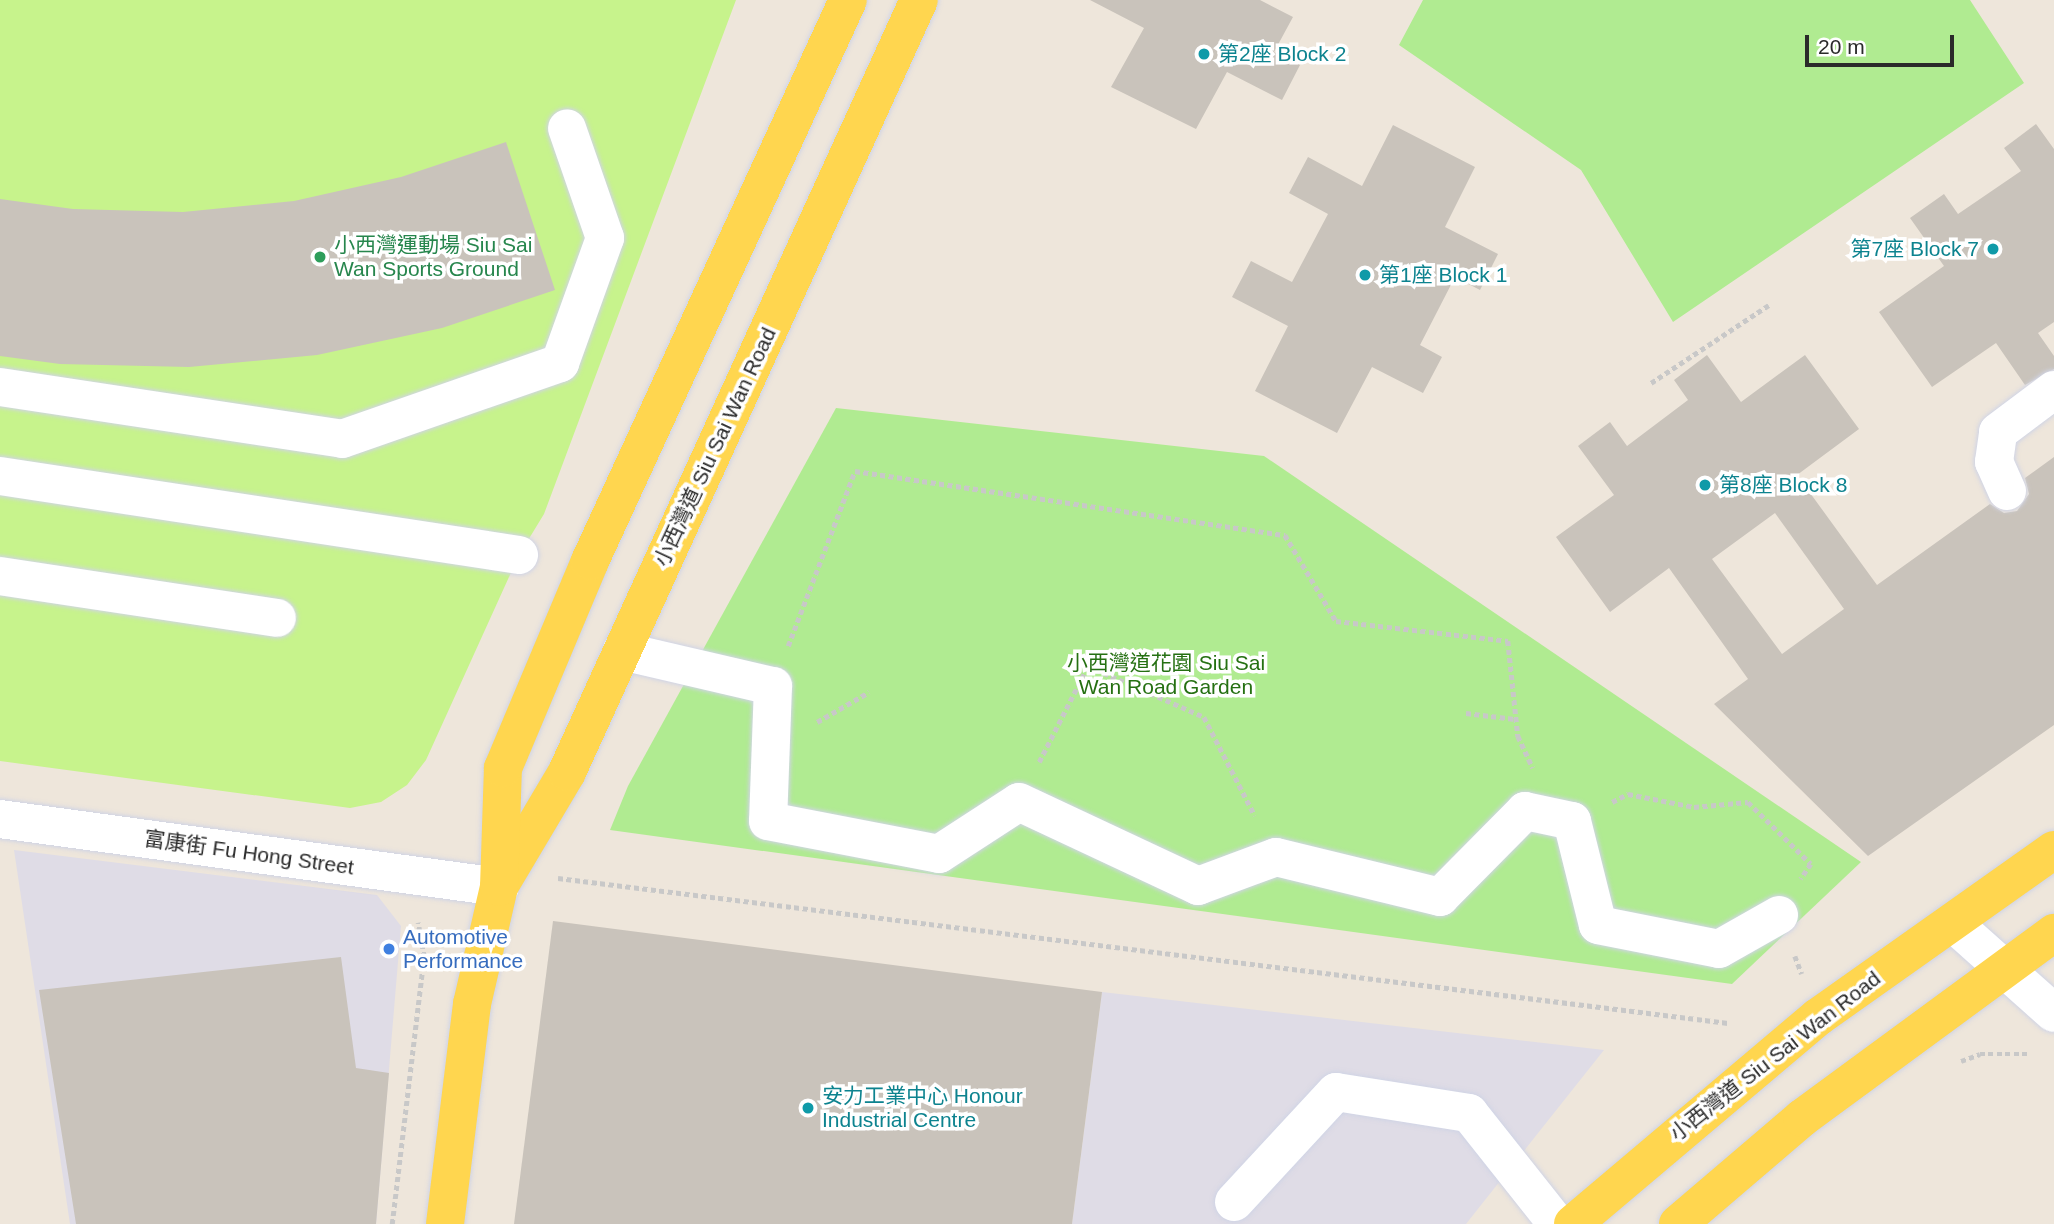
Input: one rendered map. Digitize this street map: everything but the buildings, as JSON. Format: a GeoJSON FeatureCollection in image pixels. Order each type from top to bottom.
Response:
{"type":"FeatureCollection","features":[{"type":"Feature","properties":{"kind":"main road","name":"小西灣道 Siu Sai Wan Road"},"geometry":{"type":"LineString","coordinates":[[445,1224],[472,1004],[499,887],[503,768],[590,561],[848,0]]}},
{"type":"Feature","properties":{"kind":"main road","name":"小西灣道 Siu Sai Wan Road"},"geometry":{"type":"LineString","coordinates":[[499,887],[567,772],[919,0]]}},
{"type":"Feature","properties":{"kind":"main road","name":"小西灣道 Siu Sai Wan Road"},"geometry":{"type":"LineString","coordinates":[[1573,1224],[1818,1017],[2054,850]]}},
{"type":"Feature","properties":{"kind":"main road"},"geometry":{"type":"LineString","coordinates":[[1678,1224],[1802,1118],[2054,933]]}},
{"type":"Feature","properties":{"kind":"street"},"geometry":{"type":"LineString","coordinates":[[0,387],[342,439],[560,363],[605,238],[567,128]]}},
{"type":"Feature","properties":{"kind":"street"},"geometry":{"type":"LineString","coordinates":[[2007,491],[1994,462],[1998,432],[2054,390]]}},
{"type":"Feature","properties":{"kind":"street"},"geometry":{"type":"LineString","coordinates":[[0,476],[519,555]]}},
{"type":"Feature","properties":{"kind":"street"},"geometry":{"type":"LineString","coordinates":[[0,576],[277,618]]}},
{"type":"Feature","properties":{"kind":"street"},"geometry":{"type":"LineString","coordinates":[[622,651],[773,686],[768,821],[939,854],[1019,802],[1198,886],[1276,857],[1440,897],[1525,811],[1572,821],[1598,925],[1719,949],[1779,915]]}},
{"type":"Feature","properties":{"kind":"street","name":"富康街 Fu Hong Street"},"geometry":{"type":"LineString","coordinates":[[0,818],[499,887]]}},
{"type":"Feature","properties":{"kind":"street"},"geometry":{"type":"LineString","coordinates":[[1953,923],[2054,1013]]}},
{"type":"Feature","properties":{"kind":"street"},"geometry":{"type":"LineString","coordinates":[[1234,1202],[1336,1092],[1469,1113],[1556,1224]]}},
{"type":"Feature","properties":{"kind":"path"},"geometry":{"type":"LineString","coordinates":[[1651,383],[1769,305]]}},
{"type":"Feature","properties":{"kind":"path"},"geometry":{"type":"LineString","coordinates":[[773,686],[855,471],[1285,535],[1336,621],[1508,641],[1518,736],[1541,785],[1572,821],[1628,794],[1694,807],[1748,802],[1811,864],[1779,915]]}},
{"type":"Feature","properties":{"kind":"path"},"geometry":{"type":"LineString","coordinates":[[1019,802],[1088,666],[1204,717],[1276,857]]}},
{"type":"Feature","properties":{"kind":"path"},"geometry":{"type":"LineString","coordinates":[[1466,713],[1515,719]]}},
{"type":"Feature","properties":{"kind":"path"},"geometry":{"type":"LineString","coordinates":[[554,877],[1728,1023]]}},
{"type":"Feature","properties":{"kind":"path"},"geometry":{"type":"LineString","coordinates":[[393,1224],[424,957],[415,915]]}},
{"type":"Feature","properties":{"kind":"path"},"geometry":{"type":"LineString","coordinates":[[1950,1065],[1980,1054],[2044,1055]]}},
{"type":"Feature","properties":{"kind":"shaded area"},"geometry":{"type":"Polygon","coordinates":[[[14,850],[377,895],[401,926],[376,1224],[70,1224],[14,850]]]}},
{"type":"Feature","properties":{"kind":"shaded area"},"geometry":{"type":"Polygon","coordinates":[[[1102,992],[1604,1050],[1466,1224],[1072,1224],[1102,992]]]}},
{"type":"Feature","properties":{"kind":"green space","name":"小西灣運動場 Siu Sai Wan Sports Ground"},"geometry":{"type":"Polygon","coordinates":[[[0,0],[736,0],[544,514],[519,555],[426,760],[407,785],[381,802],[350,808],[0,761],[0,0]]]}},
{"type":"Feature","properties":{"kind":"green space"},"geometry":{"type":"Polygon","coordinates":[[[1423,0],[1970,0],[2024,83],[1673,322],[1581,170],[1399,45],[1423,0]]]}},
{"type":"Feature","properties":{"kind":"green space","name":"小西灣道花園 Siu Sai Wan Road Garden"},"geometry":{"type":"Polygon","coordinates":[[[836,408],[1264,456],[1861,862],[1732,984],[610,830],[628,786],[836,408]]]}},
{"type":"Feature","properties":{"kind":"place","name":"第2座 Block 2"},"geometry":{"type":"Point","coordinates":[1204,54]}},
{"type":"Feature","properties":{"kind":"place","name":"第7座 Block 7"},"geometry":{"type":"Point","coordinates":[1993,249]}},
{"type":"Feature","properties":{"kind":"place","name":"小西灣運動場 Siu Sai Wan Sports Ground"},"geometry":{"type":"Point","coordinates":[320,257]}},
{"type":"Feature","properties":{"kind":"place","name":"第1座 Block 1"},"geometry":{"type":"Point","coordinates":[1365,275]}},
{"type":"Feature","properties":{"kind":"place","name":"第8座 Block 8"},"geometry":{"type":"Point","coordinates":[1705,485]}},
{"type":"Feature","properties":{"kind":"place","name":"Automotive Performance"},"geometry":{"type":"Point","coordinates":[389,949]}},
{"type":"Feature","properties":{"kind":"place","name":"安力工業中心 Honour Industrial Centre"},"geometry":{"type":"Point","coordinates":[808,1108]}}]}
